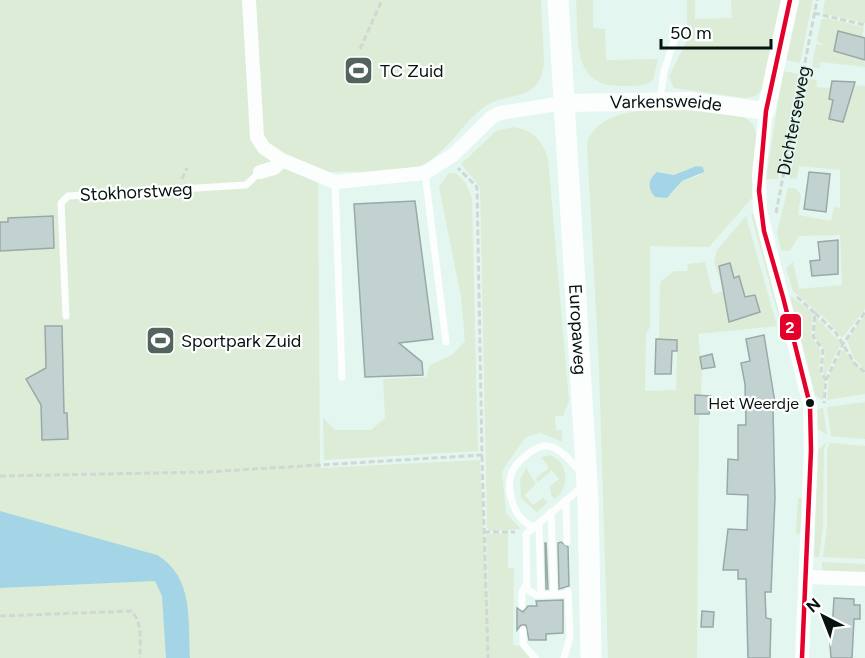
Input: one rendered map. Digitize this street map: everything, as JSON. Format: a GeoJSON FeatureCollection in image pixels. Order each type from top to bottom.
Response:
{"type":"FeatureCollection","features":[{"type":"Feature","properties":{"kind":"main road","name":"Europaweg"},"geometry":{"type":"LineString","coordinates":[[558,0],[586,480],[591,658]]}},
{"type":"Feature","properties":{"kind":"street"},"geometry":{"type":"LineString","coordinates":[[249,0],[257,137],[264,148],[282,160],[335,182],[425,173],[447,159],[479,128],[500,113],[564,103]]}},
{"type":"Feature","properties":{"kind":"street","name":"Dichterseweg"},"geometry":{"type":"LineString","coordinates":[[790,0],[766,111],[759,174],[760,211],[810,405],[802,658]]}},
{"type":"Feature","properties":{"kind":"street","name":"Varkensweide"},"geometry":{"type":"LineString","coordinates":[[564,103],[660,100],[708,102],[766,111]]}},
{"type":"Feature","properties":{"kind":"street","name":"Stokhorstweg"},"geometry":{"type":"LineString","coordinates":[[260,172],[274,168],[282,160]]}},
{"type":"Feature","properties":{"kind":"street"},"geometry":{"type":"LineString","coordinates":[[806,576],[865,579]]}},
{"type":"Feature","properties":{"kind":"lane"},"geometry":{"type":"LineString","coordinates":[[660,100],[664,71],[674,41]]}},
{"type":"Feature","properties":{"kind":"lane","name":"Stokhorstweg"},"geometry":{"type":"LineString","coordinates":[[66,316],[61,203],[68,196],[246,185],[260,172]]}},
{"type":"Feature","properties":{"kind":"lane"},"geometry":{"type":"LineString","coordinates":[[425,173],[446,342]]}},
{"type":"Feature","properties":{"kind":"lane"},"geometry":{"type":"LineString","coordinates":[[335,182],[342,377]]}},
{"type":"Feature","properties":{"kind":"lane"},"geometry":{"type":"LineString","coordinates":[[522,606],[522,592],[526,584],[526,534],[566,500],[586,480],[565,455],[549,446],[536,448],[515,467],[510,480],[512,505],[527,524],[536,525]]}},
{"type":"Feature","properties":{"kind":"lane"},"geometry":{"type":"LineString","coordinates":[[566,500],[567,542]]}},
{"type":"Feature","properties":{"kind":"lane"},"geometry":{"type":"LineString","coordinates":[[551,512],[554,594]]}},
{"type":"Feature","properties":{"kind":"lane"},"geometry":{"type":"LineString","coordinates":[[536,525],[541,595]]}},
{"type":"Feature","properties":{"kind":"lane"},"geometry":{"type":"LineString","coordinates":[[526,584],[531,593],[541,595],[568,592],[570,637],[564,658]]}},
{"type":"Feature","properties":{"kind":"lane"},"geometry":{"type":"LineString","coordinates":[[523,630],[523,644],[536,658]]}},
{"type":"Feature","properties":{"kind":"path"},"geometry":{"type":"LineString","coordinates":[[360,49],[382,0]]}},
{"type":"Feature","properties":{"kind":"path","name":"Dichterseweg"},"geometry":{"type":"LineString","coordinates":[[776,205],[817,0]]}},
{"type":"Feature","properties":{"kind":"path"},"geometry":{"type":"LineString","coordinates":[[814,13],[865,25]]}},
{"type":"Feature","properties":{"kind":"path"},"geometry":{"type":"LineString","coordinates":[[447,159],[477,187],[488,658]]}},
{"type":"Feature","properties":{"kind":"path"},"geometry":{"type":"LineString","coordinates":[[791,292],[815,313],[843,344],[855,364],[865,372]]}},
{"type":"Feature","properties":{"kind":"path"},"geometry":{"type":"LineString","coordinates":[[824,403],[826,380],[843,344],[865,312]]}},
{"type":"Feature","properties":{"kind":"path"},"geometry":{"type":"LineString","coordinates":[[815,313],[813,336],[823,351],[821,372],[826,380]]}},
{"type":"Feature","properties":{"kind":"path"},"geometry":{"type":"LineString","coordinates":[[0,476],[206,472],[482,455]]}},
{"type":"Feature","properties":{"kind":"path"},"geometry":{"type":"LineString","coordinates":[[484,532],[526,534]]}},
{"type":"Feature","properties":{"kind":"path"},"geometry":{"type":"LineString","coordinates":[[0,616],[131,611],[136,616],[139,627],[140,658]]}},
{"type":"Feature","properties":{"kind":"green space","name":"Sportpark Zuid"},"geometry":{"type":"Polygon","coordinates":[[[0,0],[541,0],[544,64],[541,77],[535,86],[520,95],[492,102],[483,108],[443,150],[424,164],[402,170],[318,174],[320,468],[480,460],[489,614],[486,534],[508,534],[508,568],[514,568],[513,645],[520,646],[530,658],[0,658],[0,0]]]}},
{"type":"Feature","properties":{"kind":"green space"},"geometry":{"type":"Polygon","coordinates":[[[576,0],[593,0],[593,28],[605,29],[606,60],[658,59],[653,80],[642,85],[622,86],[605,84],[593,78],[585,69],[578,44],[576,0]]]}},
{"type":"Feature","properties":{"kind":"green space"},"geometry":{"type":"Polygon","coordinates":[[[687,0],[695,0],[695,19],[732,18],[731,0],[782,0],[764,88],[755,96],[745,98],[674,88],[669,77],[687,40],[687,0]]]}},
{"type":"Feature","properties":{"kind":"green space"},"geometry":{"type":"Polygon","coordinates":[[[796,0],[813,0],[800,63],[785,60],[796,0]]]}},
{"type":"Feature","properties":{"kind":"green space"},"geometry":{"type":"Polygon","coordinates":[[[825,0],[865,0],[865,23],[826,14],[823,11],[825,0]]]}},
{"type":"Feature","properties":{"kind":"green space"},"geometry":{"type":"Polygon","coordinates":[[[826,18],[864,27],[862,37],[865,67],[821,62],[819,68],[812,67],[816,44],[824,45],[817,41],[821,20],[826,18]]]}},
{"type":"Feature","properties":{"kind":"green space"},"geometry":{"type":"Polygon","coordinates":[[[783,71],[798,74],[778,179],[766,179],[783,71]]]}},
{"type":"Feature","properties":{"kind":"green space"},"geometry":{"type":"Polygon","coordinates":[[[809,79],[817,80],[816,87],[865,86],[865,309],[842,338],[828,321],[793,291],[786,268],[793,262],[799,289],[842,285],[840,235],[799,236],[790,251],[781,250],[777,232],[788,188],[795,188],[801,195],[798,215],[831,221],[834,207],[840,208],[840,170],[799,166],[797,178],[790,179],[809,79]]]}},
{"type":"Feature","properties":{"kind":"green space"},"geometry":{"type":"Polygon","coordinates":[[[687,108],[744,117],[752,123],[757,134],[752,198],[709,247],[650,246],[650,327],[646,334],[645,391],[676,390],[677,351],[659,339],[660,282],[674,271],[687,271],[688,264],[705,262],[713,294],[724,291],[714,262],[717,250],[746,216],[777,326],[698,334],[702,369],[701,396],[695,396],[695,413],[699,414],[697,658],[608,658],[599,368],[587,143],[603,122],[616,116],[644,110],[687,108]],[[696,166],[674,175],[657,172],[671,195],[682,181],[700,175],[696,166]]]}},
{"type":"Feature","properties":{"kind":"green space"},"geometry":{"type":"Polygon","coordinates":[[[513,127],[531,133],[548,158],[569,401],[563,416],[555,416],[556,430],[562,430],[562,442],[541,433],[525,438],[502,471],[506,513],[521,529],[490,531],[487,528],[480,187],[461,164],[496,131],[513,127]]]}},
{"type":"Feature","properties":{"kind":"green space"},"geometry":{"type":"Polygon","coordinates":[[[456,173],[465,182],[472,198],[478,451],[324,460],[323,418],[335,430],[371,430],[385,418],[383,379],[426,377],[430,365],[452,355],[465,341],[461,297],[439,187],[448,174],[456,173]]]}},
{"type":"Feature","properties":{"kind":"green space"},"geometry":{"type":"Polygon","coordinates":[[[751,214],[754,214],[784,325],[781,326],[751,214]]]}},
{"type":"Feature","properties":{"kind":"green space"},"geometry":{"type":"Polygon","coordinates":[[[790,296],[813,312],[811,336],[821,352],[819,372],[825,381],[823,400],[815,395],[790,296]]]}},
{"type":"Feature","properties":{"kind":"green space"},"geometry":{"type":"Polygon","coordinates":[[[865,315],[865,370],[854,358],[847,341],[865,315]]]}},
{"type":"Feature","properties":{"kind":"green space"},"geometry":{"type":"Polygon","coordinates":[[[816,317],[841,343],[825,376],[823,372],[825,351],[814,336],[816,317]]]}},
{"type":"Feature","properties":{"kind":"green space"},"geometry":{"type":"Polygon","coordinates":[[[843,349],[865,374],[865,394],[827,400],[829,376],[843,349]]]}},
{"type":"Feature","properties":{"kind":"green space"},"geometry":{"type":"Polygon","coordinates":[[[865,402],[865,439],[831,436],[827,407],[865,402]]]}},
{"type":"Feature","properties":{"kind":"green space"},"geometry":{"type":"Polygon","coordinates":[[[823,408],[827,435],[818,429],[816,411],[823,408]]]}},
{"type":"Feature","properties":{"kind":"green space"},"geometry":{"type":"Polygon","coordinates":[[[827,442],[824,449],[823,527],[819,557],[814,557],[818,450],[827,442]]]}},
{"type":"Feature","properties":{"kind":"green space"},"geometry":{"type":"Polygon","coordinates":[[[830,443],[865,446],[865,559],[823,557],[827,527],[827,450],[830,443]]]}},
{"type":"Feature","properties":{"kind":"green space"},"geometry":{"type":"Polygon","coordinates":[[[550,455],[561,463],[565,475],[563,488],[555,499],[551,495],[550,486],[559,479],[552,470],[538,482],[536,478],[549,468],[541,457],[550,455]]]}},
{"type":"Feature","properties":{"kind":"green space"},"geometry":{"type":"Polygon","coordinates":[[[526,468],[536,484],[524,495],[533,505],[543,498],[548,502],[537,512],[521,498],[520,479],[526,468]]]}},
{"type":"Feature","properties":{"kind":"green space"},"geometry":{"type":"Polygon","coordinates":[[[798,498],[803,498],[801,534],[796,533],[798,498]]]}},
{"type":"Feature","properties":{"kind":"green space"},"geometry":{"type":"Polygon","coordinates":[[[822,562],[865,564],[865,573],[825,571],[822,570],[822,562]]]}},
{"type":"Feature","properties":{"kind":"water"},"geometry":{"type":"Polygon","coordinates":[[[696,166],[703,167],[704,172],[682,181],[667,198],[655,197],[652,194],[650,184],[657,172],[674,175],[696,166]]]}},
{"type":"Feature","properties":{"kind":"water"},"geometry":{"type":"Polygon","coordinates":[[[0,511],[157,555],[169,564],[183,587],[187,600],[190,658],[166,658],[162,596],[155,581],[0,588],[0,511]]]}},
{"type":"Feature","properties":{"kind":"building"},"geometry":{"type":"Polygon","coordinates":[[[838,31],[865,38],[865,60],[834,51],[838,31]]]}},
{"type":"Feature","properties":{"kind":"building"},"geometry":{"type":"Polygon","coordinates":[[[832,81],[855,82],[843,122],[829,119],[833,100],[829,99],[832,81]]]}},
{"type":"Feature","properties":{"kind":"building"},"geometry":{"type":"Polygon","coordinates":[[[809,172],[830,174],[826,212],[804,209],[809,172]]]}},
{"type":"Feature","properties":{"kind":"building"},"geometry":{"type":"Polygon","coordinates":[[[415,201],[433,339],[399,343],[422,362],[423,375],[365,377],[354,204],[415,201]]]}},
{"type":"Feature","properties":{"kind":"building"},"geometry":{"type":"Polygon","coordinates":[[[53,216],[54,248],[0,251],[0,222],[8,222],[8,218],[53,216]]]}},
{"type":"Feature","properties":{"kind":"building"},"geometry":{"type":"Polygon","coordinates":[[[838,240],[838,274],[812,276],[810,261],[820,260],[818,242],[838,240]]]}},
{"type":"Feature","properties":{"kind":"building"},"geometry":{"type":"Polygon","coordinates":[[[730,263],[734,278],[739,276],[745,297],[755,295],[760,312],[729,322],[719,266],[730,263]]]}},
{"type":"Feature","properties":{"kind":"building"},"geometry":{"type":"Polygon","coordinates":[[[45,326],[62,326],[64,413],[67,413],[68,439],[42,440],[41,405],[26,379],[46,368],[45,326]]]}},
{"type":"Feature","properties":{"kind":"building"},"geometry":{"type":"Polygon","coordinates":[[[764,335],[776,409],[773,409],[775,498],[771,592],[765,592],[766,618],[771,619],[770,658],[748,658],[746,579],[738,579],[738,570],[723,570],[728,529],[747,530],[748,495],[727,494],[728,459],[738,460],[738,425],[746,425],[745,384],[741,363],[750,361],[746,339],[764,335]]]}},
{"type":"Feature","properties":{"kind":"building"},"geometry":{"type":"Polygon","coordinates":[[[656,339],[677,340],[677,351],[672,351],[671,374],[655,374],[656,339]]]}},
{"type":"Feature","properties":{"kind":"building"},"geometry":{"type":"Polygon","coordinates":[[[712,354],[715,367],[702,369],[700,357],[712,354]]]}},
{"type":"Feature","properties":{"kind":"building"},"geometry":{"type":"Polygon","coordinates":[[[695,395],[711,396],[709,414],[695,414],[695,395]]]}},
{"type":"Feature","properties":{"kind":"building"},"geometry":{"type":"Polygon","coordinates":[[[561,542],[568,547],[569,586],[559,589],[558,543],[561,542]]]}},
{"type":"Feature","properties":{"kind":"building"},"geometry":{"type":"Polygon","coordinates":[[[546,543],[548,589],[546,589],[546,543]]]}},
{"type":"Feature","properties":{"kind":"building"},"geometry":{"type":"Polygon","coordinates":[[[834,598],[854,599],[854,605],[860,605],[860,619],[854,619],[852,658],[831,658],[829,631],[832,631],[834,598]]]}},
{"type":"Feature","properties":{"kind":"building"},"geometry":{"type":"Polygon","coordinates":[[[563,600],[563,633],[546,634],[546,640],[529,640],[526,625],[521,625],[517,630],[517,608],[523,612],[528,606],[537,606],[536,601],[563,600]]]}},
{"type":"Feature","properties":{"kind":"building"},"geometry":{"type":"Polygon","coordinates":[[[702,611],[714,612],[713,627],[701,627],[702,611]]]}},
{"type":"Feature","properties":{"kind":"transit line","name":"2"},"geometry":{"type":"LineString","coordinates":[[790,0],[766,111],[759,191],[764,231],[810,405],[811,450],[802,658]]}},
{"type":"Feature","properties":{"kind":"place","name":"TC Zuid"},"geometry":{"type":"Point","coordinates":[359,71]}},
{"type":"Feature","properties":{"kind":"place","name":"Sportpark Zuid"},"geometry":{"type":"Point","coordinates":[160,341]}},
{"type":"Feature","properties":{"kind":"place","name":"Het Weerdje"},"geometry":{"type":"Point","coordinates":[810,403]}}]}
